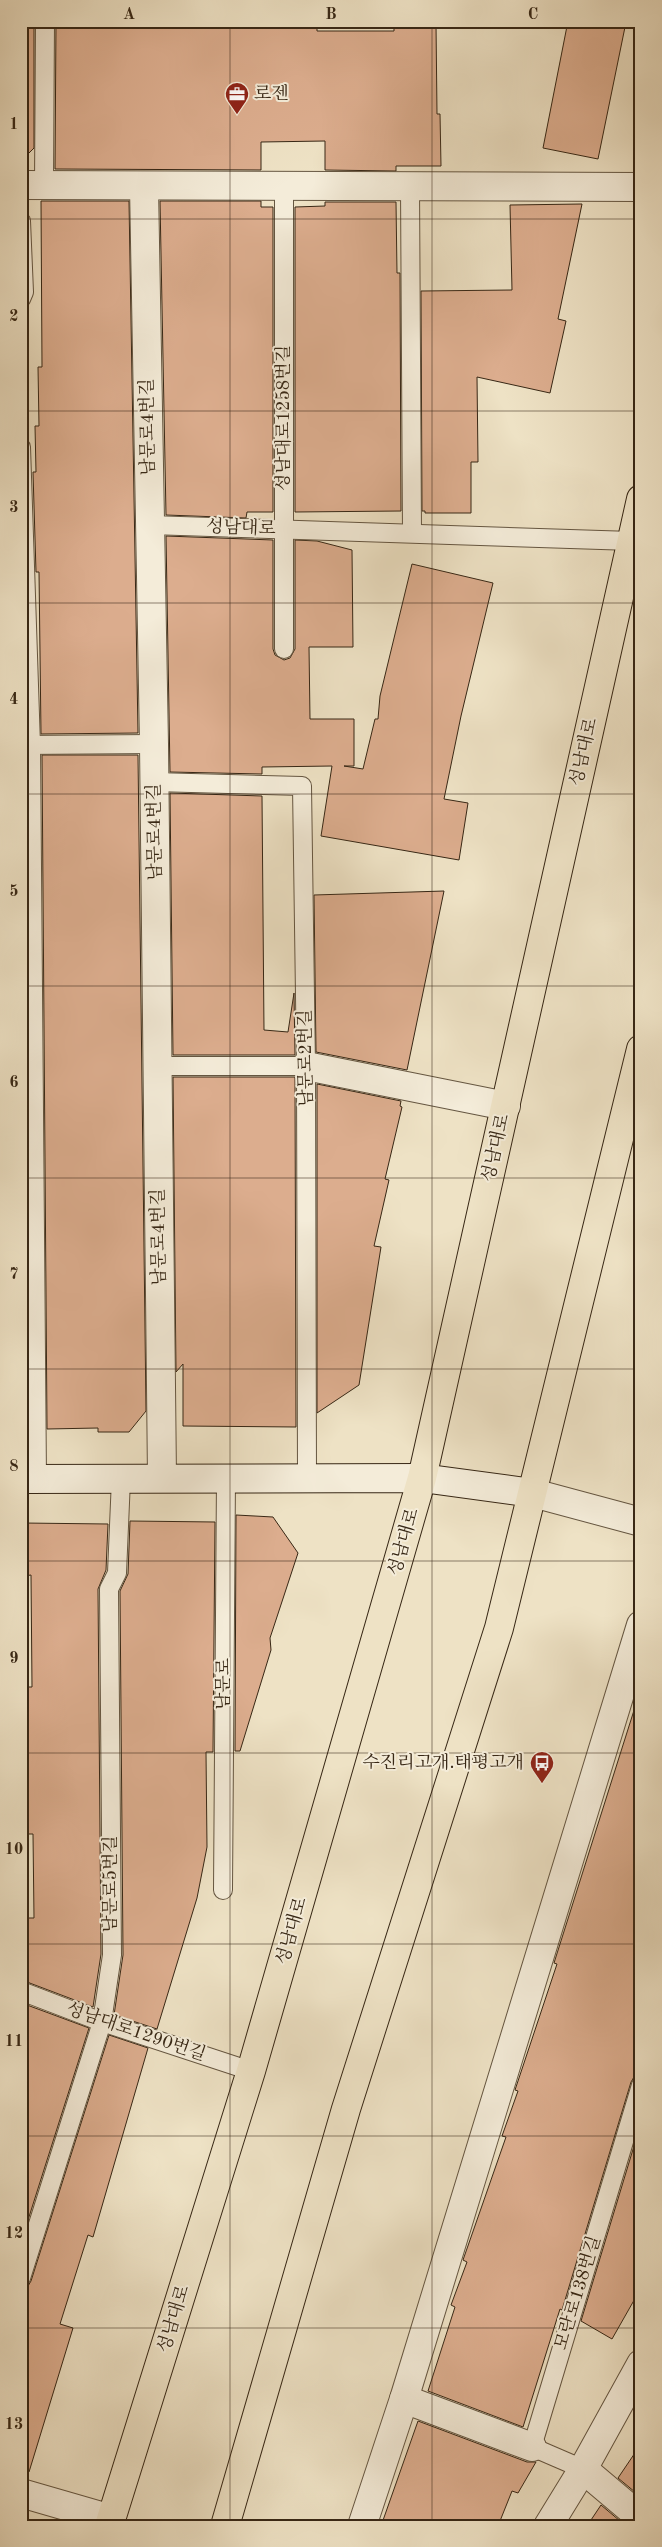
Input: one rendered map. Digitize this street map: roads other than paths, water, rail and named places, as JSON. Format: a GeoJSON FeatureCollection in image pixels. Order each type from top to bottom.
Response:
{"type":"FeatureCollection","features":[{"type":"Feature","properties":{"kind":"main road","name":"성남대로"},"geometry":{"type":"LineString","coordinates":[[110,2522],[252,2072],[422,1478],[641,499]]}},
{"type":"Feature","properties":{"kind":"main road"},"geometry":{"type":"LineString","coordinates":[[225,2526],[346,2110],[499,1628],[641,1049]]}},
{"type":"Feature","properties":{"kind":"street"},"geometry":{"type":"LineString","coordinates":[[33,185],[641,187]]}},
{"type":"Feature","properties":{"kind":"street","name":"남문로4번길"},"geometry":{"type":"LineString","coordinates":[[144,186],[154,744],[162,1478]]}},
{"type":"Feature","properties":{"kind":"street"},"geometry":{"type":"LineString","coordinates":[[306,1066],[506,1106]]}},
{"type":"Feature","properties":{"kind":"street"},"geometry":{"type":"LineString","coordinates":[[29,1479],[422,1478],[533,1493],[641,1522]]}},
{"type":"Feature","properties":{"kind":"street"},"geometry":{"type":"LineString","coordinates":[[362,2526],[404,2399],[641,1625]]}},
{"type":"Feature","properties":{"kind":"street"},"geometry":{"type":"LineString","coordinates":[[548,2526],[641,2364]]}},
{"type":"Feature","properties":{"kind":"street"},"geometry":{"type":"LineString","coordinates":[[404,2399],[532,2446]]}},
{"type":"Feature","properties":{"kind":"street"},"geometry":{"type":"LineString","coordinates":[[582,2469],[641,2518]]}},
{"type":"Feature","properties":{"kind":"street"},"geometry":{"type":"LineString","coordinates":[[21,2493],[110,2522]]}},
{"type":"Feature","properties":{"kind":"lane"},"geometry":{"type":"LineString","coordinates":[[33,185],[45,21]]}},
{"type":"Feature","properties":{"kind":"lane","name":"성남대로1258번길"},"geometry":{"type":"LineString","coordinates":[[284,186],[284,649]]}},
{"type":"Feature","properties":{"kind":"lane"},"geometry":{"type":"LineString","coordinates":[[410,186],[412,533]]}},
{"type":"Feature","properties":{"kind":"lane"},"geometry":{"type":"LineString","coordinates":[[21,221],[24,292],[21,299]]}},
{"type":"Feature","properties":{"kind":"lane"},"geometry":{"type":"LineString","coordinates":[[21,447],[26,745],[29,1479]]}},
{"type":"Feature","properties":{"kind":"lane","name":"성남대로"},"geometry":{"type":"LineString","coordinates":[[150,525],[632,540]]}},
{"type":"Feature","properties":{"kind":"lane"},"geometry":{"type":"LineString","coordinates":[[26,745],[154,744]]}},
{"type":"Feature","properties":{"kind":"lane","name":"남문로2번길"},"geometry":{"type":"LineString","coordinates":[[154,782],[302,786],[306,1066],[307,1478]]}},
{"type":"Feature","properties":{"kind":"lane"},"geometry":{"type":"LineString","coordinates":[[157,1066],[306,1066]]}},
{"type":"Feature","properties":{"kind":"lane","name":"남문로"},"geometry":{"type":"LineString","coordinates":[[223,1890],[226,1478]]}},
{"type":"Feature","properties":{"kind":"lane","name":"남문로5번길"},"geometry":{"type":"LineString","coordinates":[[21,2278],[102,2022],[112,1955],[109,1589],[117,1573],[121,1479]]}},
{"type":"Feature","properties":{"kind":"lane","name":"성남대로1290번길"},"geometry":{"type":"LineString","coordinates":[[21,1991],[102,2022],[252,2072]]}},
{"type":"Feature","properties":{"kind":"lane","name":"모란로138번길"},"geometry":{"type":"LineString","coordinates":[[532,2446],[641,2085]]}},
{"type":"Feature","properties":{"kind":"lane"},"geometry":{"type":"LineString","coordinates":[[532,2446],[582,2469]]}},
{"type":"Feature","properties":{"kind":"place","name":"로젠"},"geometry":{"type":"Point","coordinates":[237,115]}},
{"type":"Feature","properties":{"kind":"place","name":"수진리고개.태평고개"},"geometry":{"type":"Point","coordinates":[542,1784]}}]}
